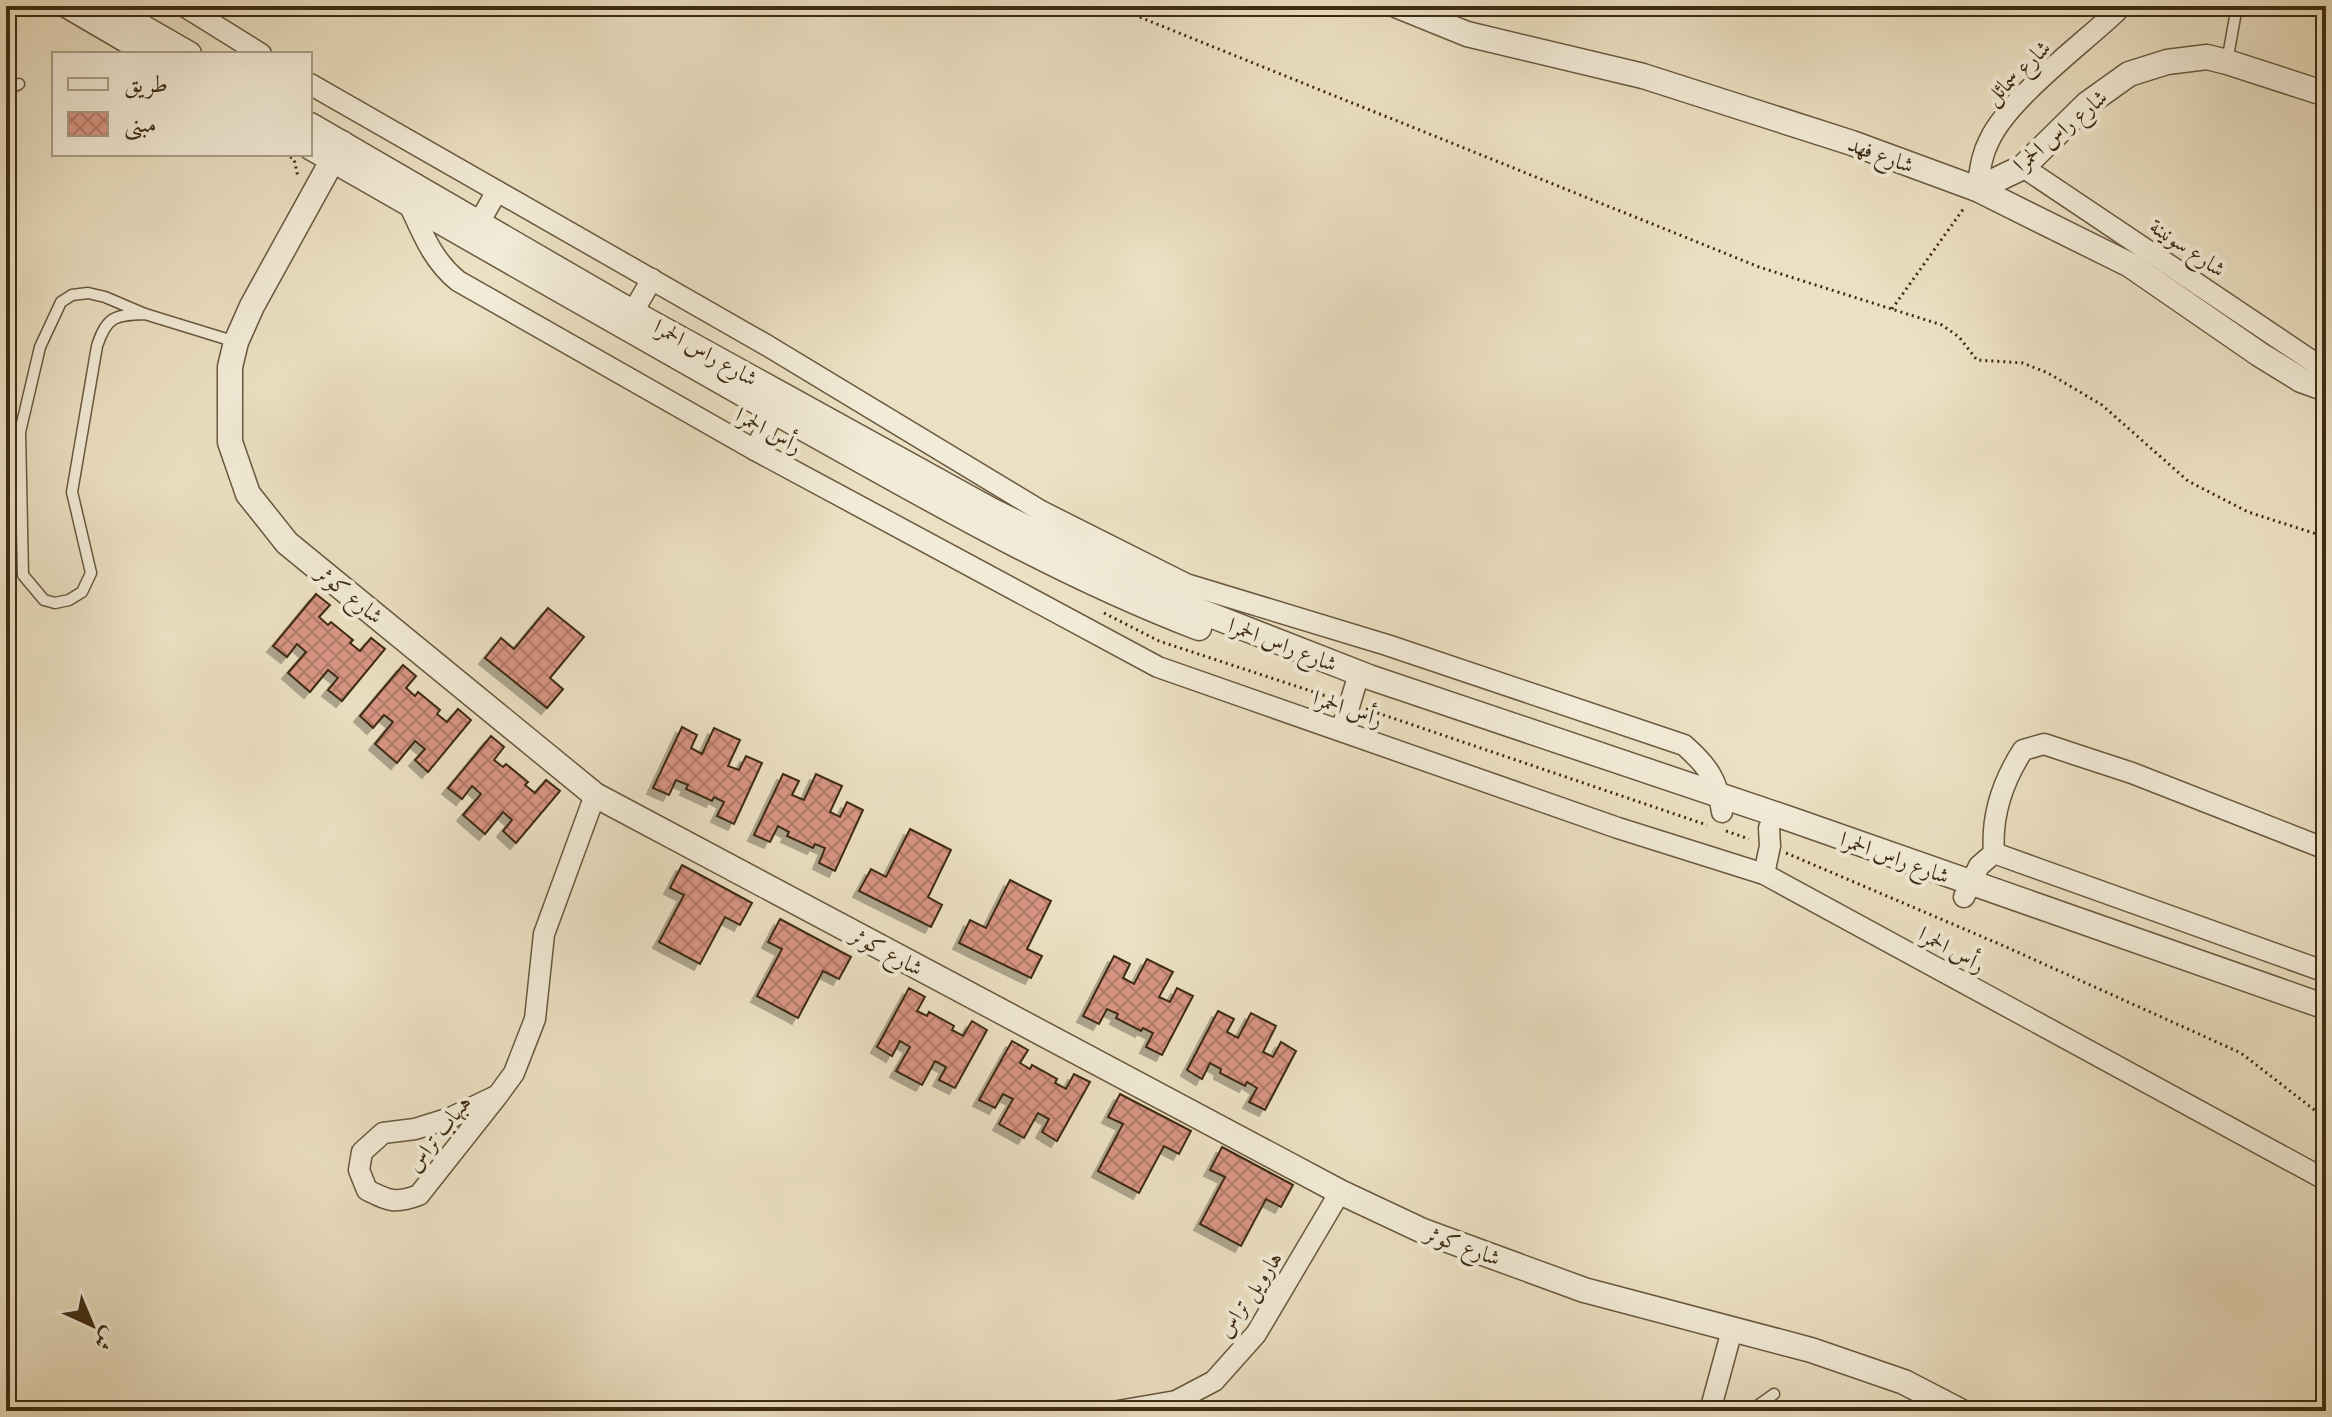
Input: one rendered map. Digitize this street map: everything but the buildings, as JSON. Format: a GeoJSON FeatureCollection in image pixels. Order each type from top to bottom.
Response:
{"type":"FeatureCollection","features":[{"type":"Feature","properties":{"kind":"street"},"geometry":{"type":"LineString","coordinates":[[68,6],[147,52]]}},
{"type":"Feature","properties":{"kind":"street"},"geometry":{"type":"LineString","coordinates":[[106,6],[186,52]]}},
{"type":"Feature","properties":{"kind":"street"},"geometry":{"type":"LineString","coordinates":[[184,6],[258,52]]}},
{"type":"Feature","properties":{"kind":"street","name":"شارع فهد"},"geometry":{"type":"LineString","coordinates":[[1398,6],[1467,34],[1643,76],[1852,143],[1977,189],[2130,265],[2259,354],[2301,380],[2326,389]]}},
{"type":"Feature","properties":{"kind":"street","name":"شارع سمائل"},"geometry":{"type":"LineString","coordinates":[[1977,189],[1981,161],[1999,123],[2030,90],[2116,12],[2117,6]]}},
{"type":"Feature","properties":{"kind":"street","name":"شارع راس الحمرا"},"geometry":{"type":"LineString","coordinates":[[1977,189],[2023,167],[2087,104],[2129,74],[2167,62],[2207,57],[2326,94]]}},
{"type":"Feature","properties":{"kind":"street"},"geometry":{"type":"LineString","coordinates":[[312,85],[782,354],[1041,511],[1178,601],[1387,645],[1684,745],[1706,764],[1721,804]]}},
{"type":"Feature","properties":{"kind":"street","name":"شارع راس الحمرا"},"geometry":{"type":"LineString","coordinates":[[312,127],[337,152],[408,202],[474,231]]}},
{"type":"Feature","properties":{"kind":"street","name":"شارع راس الحمرا"},"geometry":{"type":"LineString","coordinates":[[312,147],[337,152],[778,403],[985,530],[1146,608],[1178,601],[1357,680],[1768,820],[2326,1023]]}},
{"type":"Feature","properties":{"kind":"street","name":"شارع كوثر"},"geometry":{"type":"LineString","coordinates":[[337,152],[252,306],[236,342],[230,367],[230,442],[248,494],[287,543],[595,795],[1340,1192],[1423,1231],[1584,1290],[1811,1350],[1904,1382],[1960,1411]]}},
{"type":"Feature","properties":{"kind":"street","name":"شارع سونينة"},"geometry":{"type":"LineString","coordinates":[[2023,167],[2318,365],[2326,367]]}},
{"type":"Feature","properties":{"kind":"street"},"geometry":{"type":"LineString","coordinates":[[474,231],[497,191]]}},
{"type":"Feature","properties":{"kind":"street","name":"رأس الحمرا"},"geometry":{"type":"LineString","coordinates":[[408,202],[432,254],[442,268],[458,281],[755,450],[1158,667],[1618,828],[1764,874],[2326,1180]]}},
{"type":"Feature","properties":{"kind":"street"},"geometry":{"type":"LineString","coordinates":[[628,320],[652,279]]}},
{"type":"Feature","properties":{"kind":"street"},"geometry":{"type":"LineString","coordinates":[[755,450],[778,403]]}},
{"type":"Feature","properties":{"kind":"street"},"geometry":{"type":"LineString","coordinates":[[1339,730],[1357,680]]}},
{"type":"Feature","properties":{"kind":"street"},"geometry":{"type":"LineString","coordinates":[[1994,853],[1993,821],[2009,771],[2023,750],[2044,744],[2132,773],[2326,849]]}},
{"type":"Feature","properties":{"kind":"street","name":"هبهاب تراس"},"geometry":{"type":"LineString","coordinates":[[498,1095],[450,1118],[415,1129],[383,1133],[362,1152],[359,1170],[367,1190],[390,1201],[403,1201],[419,1195],[498,1095],[514,1073],[535,1019],[544,934],[595,795]]}},
{"type":"Feature","properties":{"kind":"street"},"geometry":{"type":"LineString","coordinates":[[1764,874],[1770,846],[1768,820]]}},
{"type":"Feature","properties":{"kind":"street"},"geometry":{"type":"LineString","coordinates":[[1968,891],[1979,866],[1994,853]]}},
{"type":"Feature","properties":{"kind":"street"},"geometry":{"type":"LineString","coordinates":[[1994,853],[2326,972]]}},
{"type":"Feature","properties":{"kind":"street","name":"شارع راس الحمرا"},"geometry":{"type":"LineString","coordinates":[[1968,891],[2326,1007]]}},
{"type":"Feature","properties":{"kind":"street","name":"هارويل تراس"},"geometry":{"type":"LineString","coordinates":[[1118,1411],[1173,1406],[1214,1381],[1256,1334],[1340,1192]]}},
{"type":"Feature","properties":{"kind":"street"},"geometry":{"type":"LineString","coordinates":[[1715,1410],[1732,1330]]}},
{"type":"Feature","properties":{"kind":"lane"},"geometry":{"type":"LineString","coordinates":[[2227,62],[2237,6]]}},
{"type":"Feature","properties":{"kind":"lane"},"geometry":{"type":"LineString","coordinates":[[6,90],[19,84]]}},
{"type":"Feature","properties":{"kind":"lane"},"geometry":{"type":"LineString","coordinates":[[145,314],[117,315],[104,328],[97,346],[72,492],[89,557],[91,573],[88,584],[69,600],[55,603],[44,600],[23,575],[20,432],[40,347],[61,302],[72,295],[88,293],[236,342]]}},
{"type":"Feature","properties":{"kind":"lane"},"geometry":{"type":"LineString","coordinates":[[1750,1411],[1774,1394]]}},
{"type":"Feature","properties":{"kind":"path"},"geometry":{"type":"LineString","coordinates":[[1112,6],[1759,267],[1942,325],[1959,337],[1977,360],[2023,363],[2048,373],[2102,405],[2188,481],[2248,512],[2326,537]]}},
{"type":"Feature","properties":{"kind":"path"},"geometry":{"type":"LineString","coordinates":[[289,156],[294,159],[300,185],[314,193]]}},
{"type":"Feature","properties":{"kind":"path"},"geometry":{"type":"LineString","coordinates":[[1892,309],[1977,189]]}}]}
